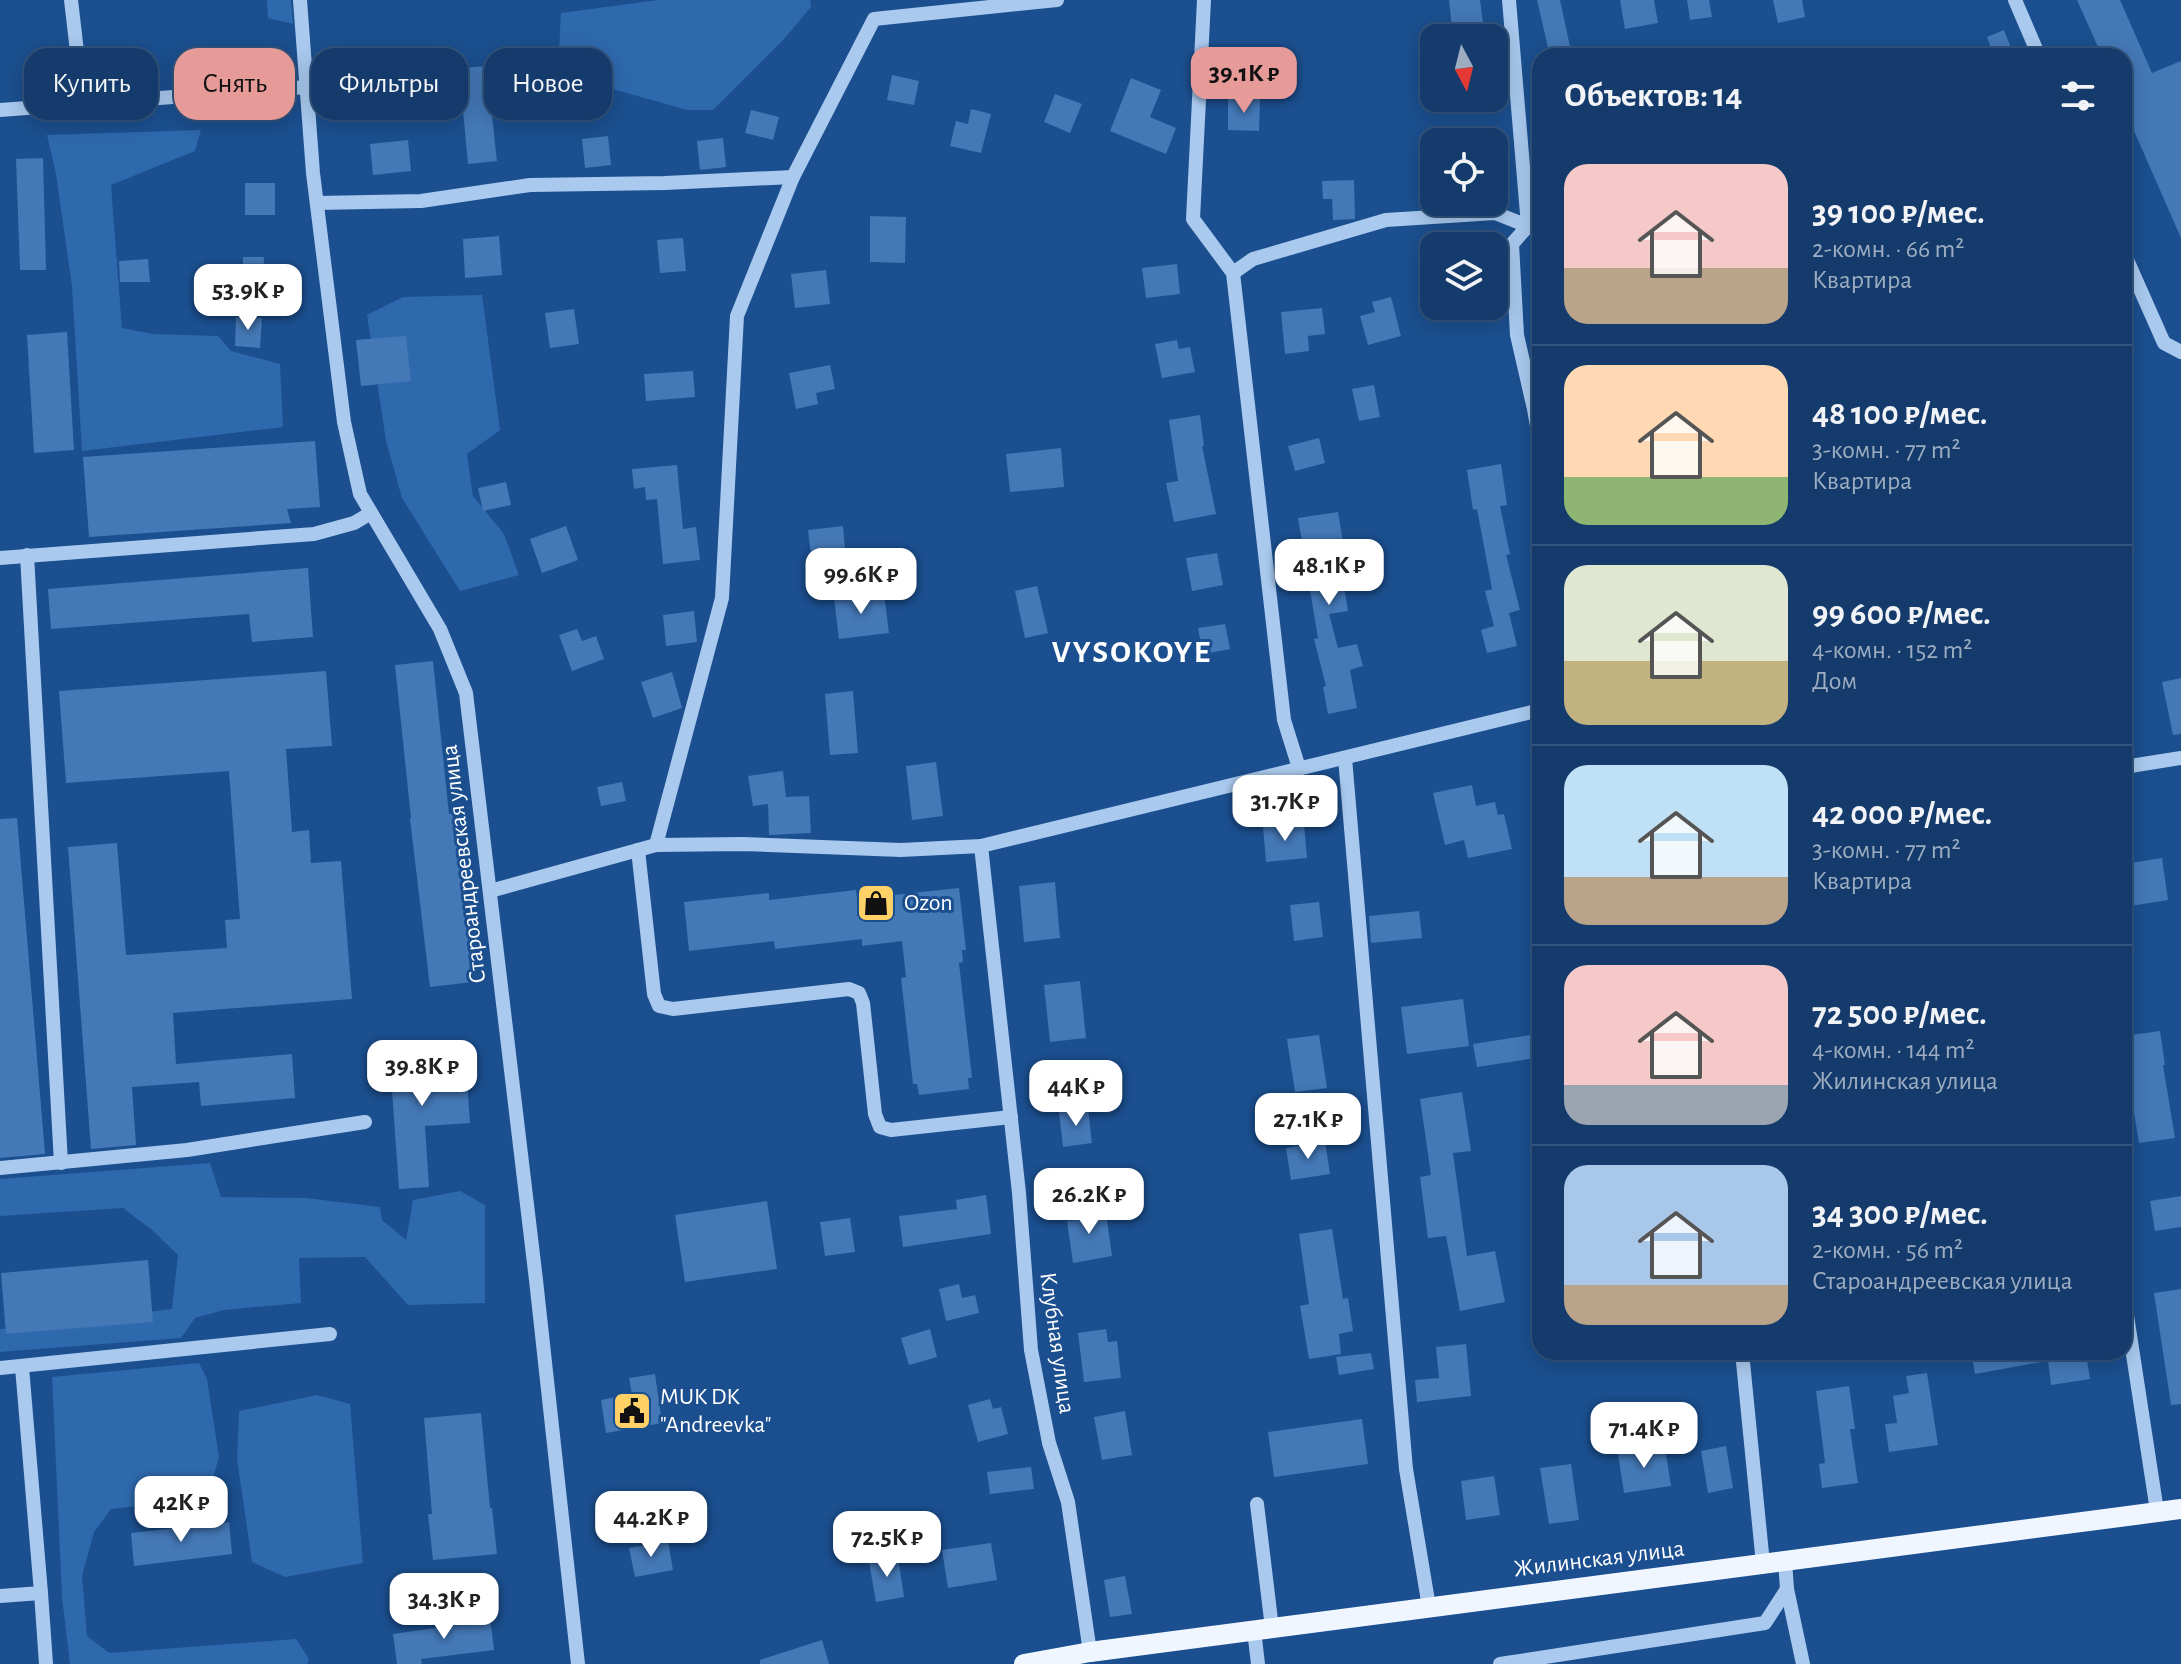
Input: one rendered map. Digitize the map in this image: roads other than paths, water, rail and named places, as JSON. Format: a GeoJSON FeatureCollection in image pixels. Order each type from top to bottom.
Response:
{"type":"FeatureCollection","features":[{"type":"Feature","properties":{"kind":"main road","name":"Жилинская улица"},"geometry":{"type":"LineString","coordinates":[[1024,1664],[1090,1652],[2181,1509]]}},
{"type":"Feature","properties":{"kind":"street"},"geometry":{"type":"LineString","coordinates":[[71,0],[77,48]]}},
{"type":"Feature","properties":{"kind":"street","name":"Староандреевская улица"},"geometry":{"type":"LineString","coordinates":[[300,0],[317,203],[344,422],[360,494],[440,629],[466,693],[538,1295],[578,1664]]}},
{"type":"Feature","properties":{"kind":"street"},"geometry":{"type":"LineString","coordinates":[[656,845],[722,598],[737,316],[793,177],[874,19],[1057,0]]}},
{"type":"Feature","properties":{"kind":"street"},"geometry":{"type":"LineString","coordinates":[[1204,0],[1193,219],[1233,273],[1284,720],[1299,768]]}},
{"type":"Feature","properties":{"kind":"street"},"geometry":{"type":"LineString","coordinates":[[1509,0],[1532,208]]}},
{"type":"Feature","properties":{"kind":"street"},"geometry":{"type":"LineString","coordinates":[[2015,0],[2036,48]]}},
{"type":"Feature","properties":{"kind":"street"},"geometry":{"type":"LineString","coordinates":[[158,98],[306,87]]}},
{"type":"Feature","properties":{"kind":"street"},"geometry":{"type":"LineString","coordinates":[[0,110],[24,108]]}},
{"type":"Feature","properties":{"kind":"street"},"geometry":{"type":"LineString","coordinates":[[317,203],[421,201],[530,185],[793,177]]}},
{"type":"Feature","properties":{"kind":"street"},"geometry":{"type":"LineString","coordinates":[[1233,273],[1253,259],[1386,220],[1495,213],[1532,225]]}},
{"type":"Feature","properties":{"kind":"street"},"geometry":{"type":"LineString","coordinates":[[1532,228],[1512,244],[1517,335],[1532,405]]}},
{"type":"Feature","properties":{"kind":"street"},"geometry":{"type":"LineString","coordinates":[[2132,271],[2164,343],[2181,352]]}},
{"type":"Feature","properties":{"kind":"street"},"geometry":{"type":"LineString","coordinates":[[0,558],[314,534],[354,523],[371,513]]}},
{"type":"Feature","properties":{"kind":"street"},"geometry":{"type":"LineString","coordinates":[[27,555],[61,1163]]}},
{"type":"Feature","properties":{"kind":"street"},"geometry":{"type":"LineString","coordinates":[[490,891],[656,845],[743,844],[901,850],[981,846],[1532,712]]}},
{"type":"Feature","properties":{"kind":"street"},"geometry":{"type":"LineString","coordinates":[[1345,758],[1406,1469],[1429,1607]]}},
{"type":"Feature","properties":{"kind":"street"},"geometry":{"type":"LineString","coordinates":[[2132,766],[2181,758]]}},
{"type":"Feature","properties":{"kind":"street","name":"Клубная улица"},"geometry":{"type":"LineString","coordinates":[[981,846],[1019,1193],[1031,1350],[1049,1443],[1068,1502],[1090,1652]]}},
{"type":"Feature","properties":{"kind":"street"},"geometry":{"type":"LineString","coordinates":[[638,850],[654,994],[659,1006],[673,1009],[849,989],[859,993],[863,1003],[875,1114],[880,1127],[891,1130],[1011,1117]]}},
{"type":"Feature","properties":{"kind":"street"},"geometry":{"type":"LineString","coordinates":[[0,1168],[187,1150],[365,1122]]}},
{"type":"Feature","properties":{"kind":"street"},"geometry":{"type":"LineString","coordinates":[[0,1368],[330,1334]]}},
{"type":"Feature","properties":{"kind":"street"},"geometry":{"type":"LineString","coordinates":[[2132,1348],[2157,1511]]}},
{"type":"Feature","properties":{"kind":"street"},"geometry":{"type":"LineString","coordinates":[[1743,1360],[1763,1564]]}},
{"type":"Feature","properties":{"kind":"street"},"geometry":{"type":"LineString","coordinates":[[22,1367],[46,1664]]}},
{"type":"Feature","properties":{"kind":"street"},"geometry":{"type":"LineString","coordinates":[[1257,1504],[1263,1629],[1258,1664]]}},
{"type":"Feature","properties":{"kind":"street"},"geometry":{"type":"LineString","coordinates":[[1785,1561],[1787,1589],[1803,1664]]}},
{"type":"Feature","properties":{"kind":"street"},"geometry":{"type":"LineString","coordinates":[[1500,1664],[1765,1623],[1787,1589]]}},
{"type":"Feature","properties":{"kind":"street"},"geometry":{"type":"LineString","coordinates":[[0,1596],[41,1593]]}},
{"type":"Feature","properties":{"kind":"place","name":"Ozon"},"geometry":{"type":"Point","coordinates":[876,903]}},
{"type":"Feature","properties":{"kind":"place","name":"MUK DK \"Andreevka\""},"geometry":{"type":"Point","coordinates":[632,1411]}},
{"type":"Feature","properties":{"kind":"district","name":"VYSOKOYE"},"geometry":{"type":"Point","coordinates":[1132,652]}}]}
